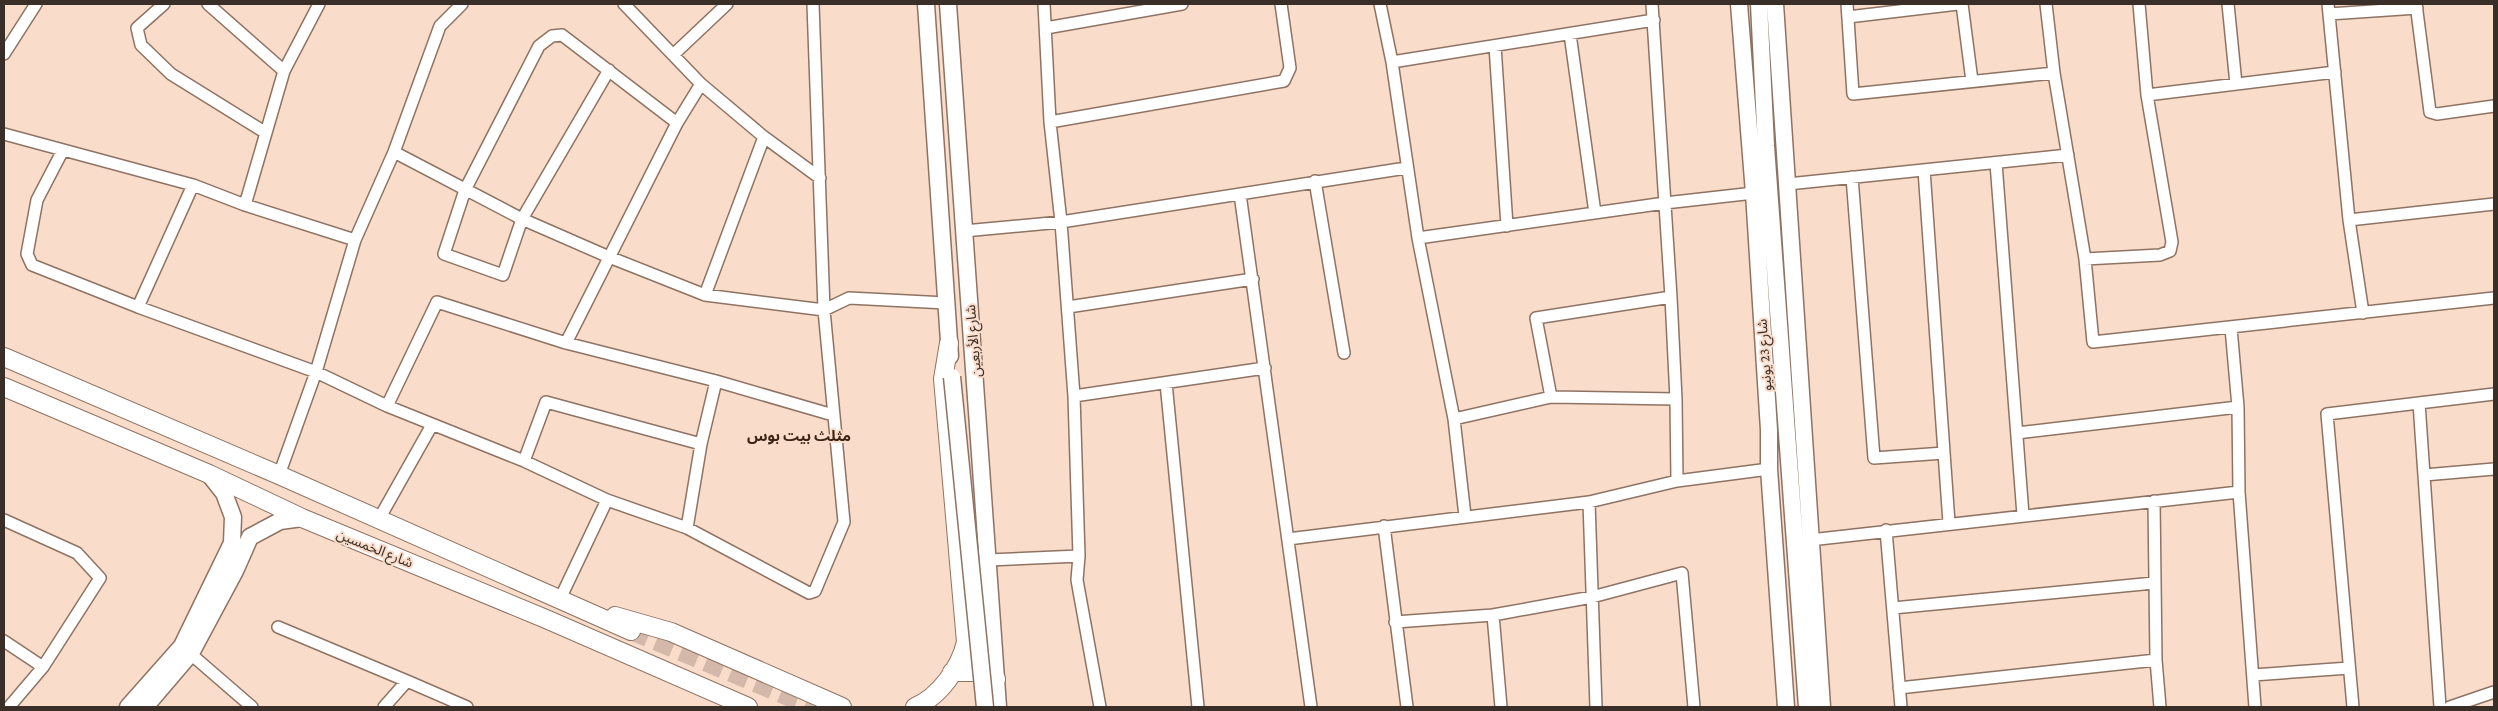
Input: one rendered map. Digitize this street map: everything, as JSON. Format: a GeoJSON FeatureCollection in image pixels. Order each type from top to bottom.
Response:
{"type":"FeatureCollection","features":[{"type":"Feature","properties":{"kind":"main road"},"geometry":{"type":"LineString","coordinates":[[915,707],[926,702],[939,690],[952,672],[964,652],[966,631],[943,379],[949,344]]}},
{"type":"Feature","properties":{"kind":"main road","name":"شارع الخمسين"},"geometry":{"type":"LineString","coordinates":[[4,357],[380,519],[588,610],[631,631]]}},
{"type":"Feature","properties":{"kind":"main road","name":"شارع الخمسين"},"geometry":{"type":"LineString","coordinates":[[4,387],[209,474],[302,518],[555,622],[748,707]]}},
{"type":"Feature","properties":{"kind":"main road"},"geometry":{"type":"LineString","coordinates":[[588,610],[671,632],[842,707]]}},
{"type":"Feature","properties":{"kind":"main road"},"geometry":{"type":"LineString","coordinates":[[964,652],[968,660],[978,664],[988,662],[993,654]]}},
{"type":"Feature","properties":{"kind":"main road"},"geometry":{"type":"LineString","coordinates":[[952,672],[976,672],[996,679],[985,707]]}},
{"type":"Feature","properties":{"kind":"street"},"geometry":{"type":"LineString","coordinates":[[4,54],[36,4]]}},
{"type":"Feature","properties":{"kind":"street"},"geometry":{"type":"LineString","coordinates":[[164,4],[137,28],[141,45],[171,74],[266,133]]}},
{"type":"Feature","properties":{"kind":"street"},"geometry":{"type":"LineString","coordinates":[[208,4],[284,70]]}},
{"type":"Feature","properties":{"kind":"street"},"geometry":{"type":"LineString","coordinates":[[245,205],[284,70],[319,4]]}},
{"type":"Feature","properties":{"kind":"street"},"geometry":{"type":"LineString","coordinates":[[279,475],[316,372],[355,240],[394,152],[440,26],[462,4]]}},
{"type":"Feature","properties":{"kind":"street"},"geometry":{"type":"LineString","coordinates":[[624,4],[701,84],[764,136],[820,178]]}},
{"type":"Feature","properties":{"kind":"street"},"geometry":{"type":"LineString","coordinates":[[674,54],[725,4]]}},
{"type":"Feature","properties":{"kind":"street"},"geometry":{"type":"LineString","coordinates":[[64,150],[37,200],[27,254],[32,265],[316,372],[387,406],[524,460],[607,500],[687,528],[809,593],[815,591],[844,522],[824,310],[813,4]]}},
{"type":"Feature","properties":{"kind":"street","name":"شارع الأربعين"},"geometry":{"type":"LineString","coordinates":[[926,4],[949,344],[985,707]]}},
{"type":"Feature","properties":{"kind":"street","name":"شارع الأربعين"},"geometry":{"type":"LineString","coordinates":[[948,4],[998,707]]}},
{"type":"Feature","properties":{"kind":"street"},"geometry":{"type":"LineString","coordinates":[[1044,4],[1050,122],[1061,222],[1074,396],[1079,556],[1077,580],[1100,707]]}},
{"type":"Feature","properties":{"kind":"street"},"geometry":{"type":"LineString","coordinates":[[1046,28],[1182,4]]}},
{"type":"Feature","properties":{"kind":"street"},"geometry":{"type":"LineString","coordinates":[[1050,122],[1284,82],[1290,68],[1281,4]]}},
{"type":"Feature","properties":{"kind":"street"},"geometry":{"type":"LineString","coordinates":[[1380,4],[1392,62],[1406,168],[1418,238],[1454,419],[1466,516]]}},
{"type":"Feature","properties":{"kind":"street"},"geometry":{"type":"LineString","coordinates":[[1652,4],[1671,297],[1676,398],[1676,481]]}},
{"type":"Feature","properties":{"kind":"street","name":"شارع 23 يونيو"},"geometry":{"type":"LineString","coordinates":[[1739,4],[1754,193],[1769,430],[1769,470],[1786,707]]}},
{"type":"Feature","properties":{"kind":"street"},"geometry":{"type":"LineString","coordinates":[[1759,4],[1766,146],[1807,707]]}},
{"type":"Feature","properties":{"kind":"street"},"geometry":{"type":"LineString","coordinates":[[1774,4],[1788,184],[1822,707]]}},
{"type":"Feature","properties":{"kind":"street"},"geometry":{"type":"LineString","coordinates":[[1847,4],[1854,94],[2054,73]]}},
{"type":"Feature","properties":{"kind":"street"},"geometry":{"type":"LineString","coordinates":[[1848,17],[1905,7],[1960,4],[1972,81]]}},
{"type":"Feature","properties":{"kind":"street"},"geometry":{"type":"LineString","coordinates":[[2046,4],[2054,73],[2085,259],[2093,342],[2494,298]]}},
{"type":"Feature","properties":{"kind":"street"},"geometry":{"type":"LineString","coordinates":[[2085,259],[2160,255],[2170,251],[2172,242],[2147,95],[2140,4]]}},
{"type":"Feature","properties":{"kind":"street"},"geometry":{"type":"LineString","coordinates":[[2228,4],[2236,84]]}},
{"type":"Feature","properties":{"kind":"street"},"geometry":{"type":"LineString","coordinates":[[2363,313],[2350,220],[2328,9],[2416,6],[2430,112],[2437,114],[2494,106]]}},
{"type":"Feature","properties":{"kind":"street"},"geometry":{"type":"LineString","coordinates":[[1392,62],[1654,20]]}},
{"type":"Feature","properties":{"kind":"street"},"geometry":{"type":"LineString","coordinates":[[1570,34],[1595,213]]}},
{"type":"Feature","properties":{"kind":"street"},"geometry":{"type":"LineString","coordinates":[[609,70],[522,219],[503,275],[444,254],[465,190],[539,46],[552,36],[562,35],[609,70],[677,123]]}},
{"type":"Feature","properties":{"kind":"street"},"geometry":{"type":"LineString","coordinates":[[1495,46],[1507,226]]}},
{"type":"Feature","properties":{"kind":"street"},"geometry":{"type":"LineString","coordinates":[[2147,95],[2335,72]]}},
{"type":"Feature","properties":{"kind":"street"},"geometry":{"type":"LineString","coordinates":[[566,343],[677,123],[701,84]]}},
{"type":"Feature","properties":{"kind":"street"},"geometry":{"type":"LineString","coordinates":[[4,134],[193,185],[245,205],[355,240]]}},
{"type":"Feature","properties":{"kind":"street"},"geometry":{"type":"LineString","coordinates":[[705,295],[764,136]]}},
{"type":"Feature","properties":{"kind":"street"},"geometry":{"type":"LineString","coordinates":[[394,152],[522,219],[608,257],[705,295],[824,310],[849,298],[946,303]]}},
{"type":"Feature","properties":{"kind":"street"},"geometry":{"type":"LineString","coordinates":[[1788,184],[2068,155]]}},
{"type":"Feature","properties":{"kind":"street"},"geometry":{"type":"LineString","coordinates":[[1996,162],[2023,515]]}},
{"type":"Feature","properties":{"kind":"street"},"geometry":{"type":"LineString","coordinates":[[964,231],[1061,222],[1406,168]]}},
{"type":"Feature","properties":{"kind":"street"},"geometry":{"type":"LineString","coordinates":[[1924,170],[1949,523]]}},
{"type":"Feature","properties":{"kind":"street"},"geometry":{"type":"LineString","coordinates":[[1852,177],[1874,458],[1944,454]]}},
{"type":"Feature","properties":{"kind":"street"},"geometry":{"type":"LineString","coordinates":[[1315,181],[1344,353]]}},
{"type":"Feature","properties":{"kind":"street"},"geometry":{"type":"LineString","coordinates":[[138,306],[193,185]]}},
{"type":"Feature","properties":{"kind":"street"},"geometry":{"type":"LineString","coordinates":[[1418,238],[1665,203],[1754,193]]}},
{"type":"Feature","properties":{"kind":"street"},"geometry":{"type":"LineString","coordinates":[[1240,194],[1311,707]]}},
{"type":"Feature","properties":{"kind":"street"},"geometry":{"type":"LineString","coordinates":[[2350,220],[2494,204]]}},
{"type":"Feature","properties":{"kind":"street"},"geometry":{"type":"LineString","coordinates":[[1068,307],[1253,279]]}},
{"type":"Feature","properties":{"kind":"street"},"geometry":{"type":"LineString","coordinates":[[1551,396],[1536,318],[1671,297]]}},
{"type":"Feature","properties":{"kind":"street"},"geometry":{"type":"LineString","coordinates":[[387,406],[437,302],[566,343],[833,415]]}},
{"type":"Feature","properties":{"kind":"street"},"geometry":{"type":"LineString","coordinates":[[2231,328],[2238,406],[2239,492],[2255,707]]}},
{"type":"Feature","properties":{"kind":"street"},"geometry":{"type":"LineString","coordinates":[[1074,396],[1264,368]]}},
{"type":"Feature","properties":{"kind":"street"},"geometry":{"type":"LineString","coordinates":[[687,528],[701,444],[716,382]]}},
{"type":"Feature","properties":{"kind":"street"},"geometry":{"type":"LineString","coordinates":[[1166,383],[1198,707]]}},
{"type":"Feature","properties":{"kind":"street"},"geometry":{"type":"LineString","coordinates":[[1769,430],[1773,422],[1777,397],[1785,387]]}},
{"type":"Feature","properties":{"kind":"street"},"geometry":{"type":"LineString","coordinates":[[2353,707],[2327,414],[2494,394]]}},
{"type":"Feature","properties":{"kind":"street"},"geometry":{"type":"LineString","coordinates":[[1454,419],[1551,396],[1676,398]]}},
{"type":"Feature","properties":{"kind":"street"},"geometry":{"type":"LineString","coordinates":[[524,460],[546,402],[701,444]]}},
{"type":"Feature","properties":{"kind":"street"},"geometry":{"type":"LineString","coordinates":[[2419,403],[2440,707]]}},
{"type":"Feature","properties":{"kind":"street"},"geometry":{"type":"LineString","coordinates":[[2017,433],[2238,406]]}},
{"type":"Feature","properties":{"kind":"street"},"geometry":{"type":"LineString","coordinates":[[380,519],[432,425]]}},
{"type":"Feature","properties":{"kind":"street"},"geometry":{"type":"LineString","coordinates":[[2424,475],[2494,469]]}},
{"type":"Feature","properties":{"kind":"street"},"geometry":{"type":"LineString","coordinates":[[1288,539],[1589,502],[1676,481],[1769,470]]}},
{"type":"Feature","properties":{"kind":"street"},"geometry":{"type":"LineString","coordinates":[[128,707],[186,650],[232,543],[233,517],[224,494],[209,474]]}},
{"type":"Feature","properties":{"kind":"street"},"geometry":{"type":"LineString","coordinates":[[1810,540],[2239,492]]}},
{"type":"Feature","properties":{"kind":"street"},"geometry":{"type":"LineString","coordinates":[[560,599],[607,500]]}},
{"type":"Feature","properties":{"kind":"street"},"geometry":{"type":"LineString","coordinates":[[2154,501],[2156,660],[2160,707]]}},
{"type":"Feature","properties":{"kind":"street"},"geometry":{"type":"LineString","coordinates":[[1589,502],[1596,707]]}},
{"type":"Feature","properties":{"kind":"street"},"geometry":{"type":"LineString","coordinates":[[145,707],[186,650],[235,571],[250,537],[280,521],[302,518]]}},
{"type":"Feature","properties":{"kind":"street"},"geometry":{"type":"LineString","coordinates":[[4,520],[77,553],[100,578],[43,667],[10,707]]}},
{"type":"Feature","properties":{"kind":"street"},"geometry":{"type":"LineString","coordinates":[[1384,526],[1407,707]]}},
{"type":"Feature","properties":{"kind":"street"},"geometry":{"type":"LineString","coordinates":[[1886,530],[1900,707]]}},
{"type":"Feature","properties":{"kind":"street"},"geometry":{"type":"LineString","coordinates":[[988,560],[1079,556]]}},
{"type":"Feature","properties":{"kind":"street"},"geometry":{"type":"LineString","coordinates":[[1395,622],[1493,615],[1592,597],[1682,573],[1694,707]]}},
{"type":"Feature","properties":{"kind":"street"},"geometry":{"type":"LineString","coordinates":[[1893,608],[2154,583]]}},
{"type":"Feature","properties":{"kind":"street"},"geometry":{"type":"LineString","coordinates":[[1493,615],[1501,707]]}},
{"type":"Feature","properties":{"kind":"street"},"geometry":{"type":"LineString","coordinates":[[278,627],[467,707]]}},
{"type":"Feature","properties":{"kind":"street"},"geometry":{"type":"LineString","coordinates":[[4,641],[43,667]]}},
{"type":"Feature","properties":{"kind":"street"},"geometry":{"type":"LineString","coordinates":[[186,650],[252,707]]}},
{"type":"Feature","properties":{"kind":"street"},"geometry":{"type":"LineString","coordinates":[[1899,688],[2156,660]]}},
{"type":"Feature","properties":{"kind":"street"},"geometry":{"type":"LineString","coordinates":[[2252,676],[2349,668]]}},
{"type":"Feature","properties":{"kind":"street"},"geometry":{"type":"LineString","coordinates":[[384,707],[407,681]]}},
{"type":"Feature","properties":{"kind":"street"},"geometry":{"type":"LineString","coordinates":[[2450,707],[2494,692]]}},
{"type":"Feature","properties":{"kind":"tunnel"},"geometry":{"type":"LineString","coordinates":[[631,631],[812,707]]}},
{"type":"Feature","properties":{"kind":"district","name":"مثلث بيت بوس"},"geometry":{"type":"Point","coordinates":[799,436]}}]}
